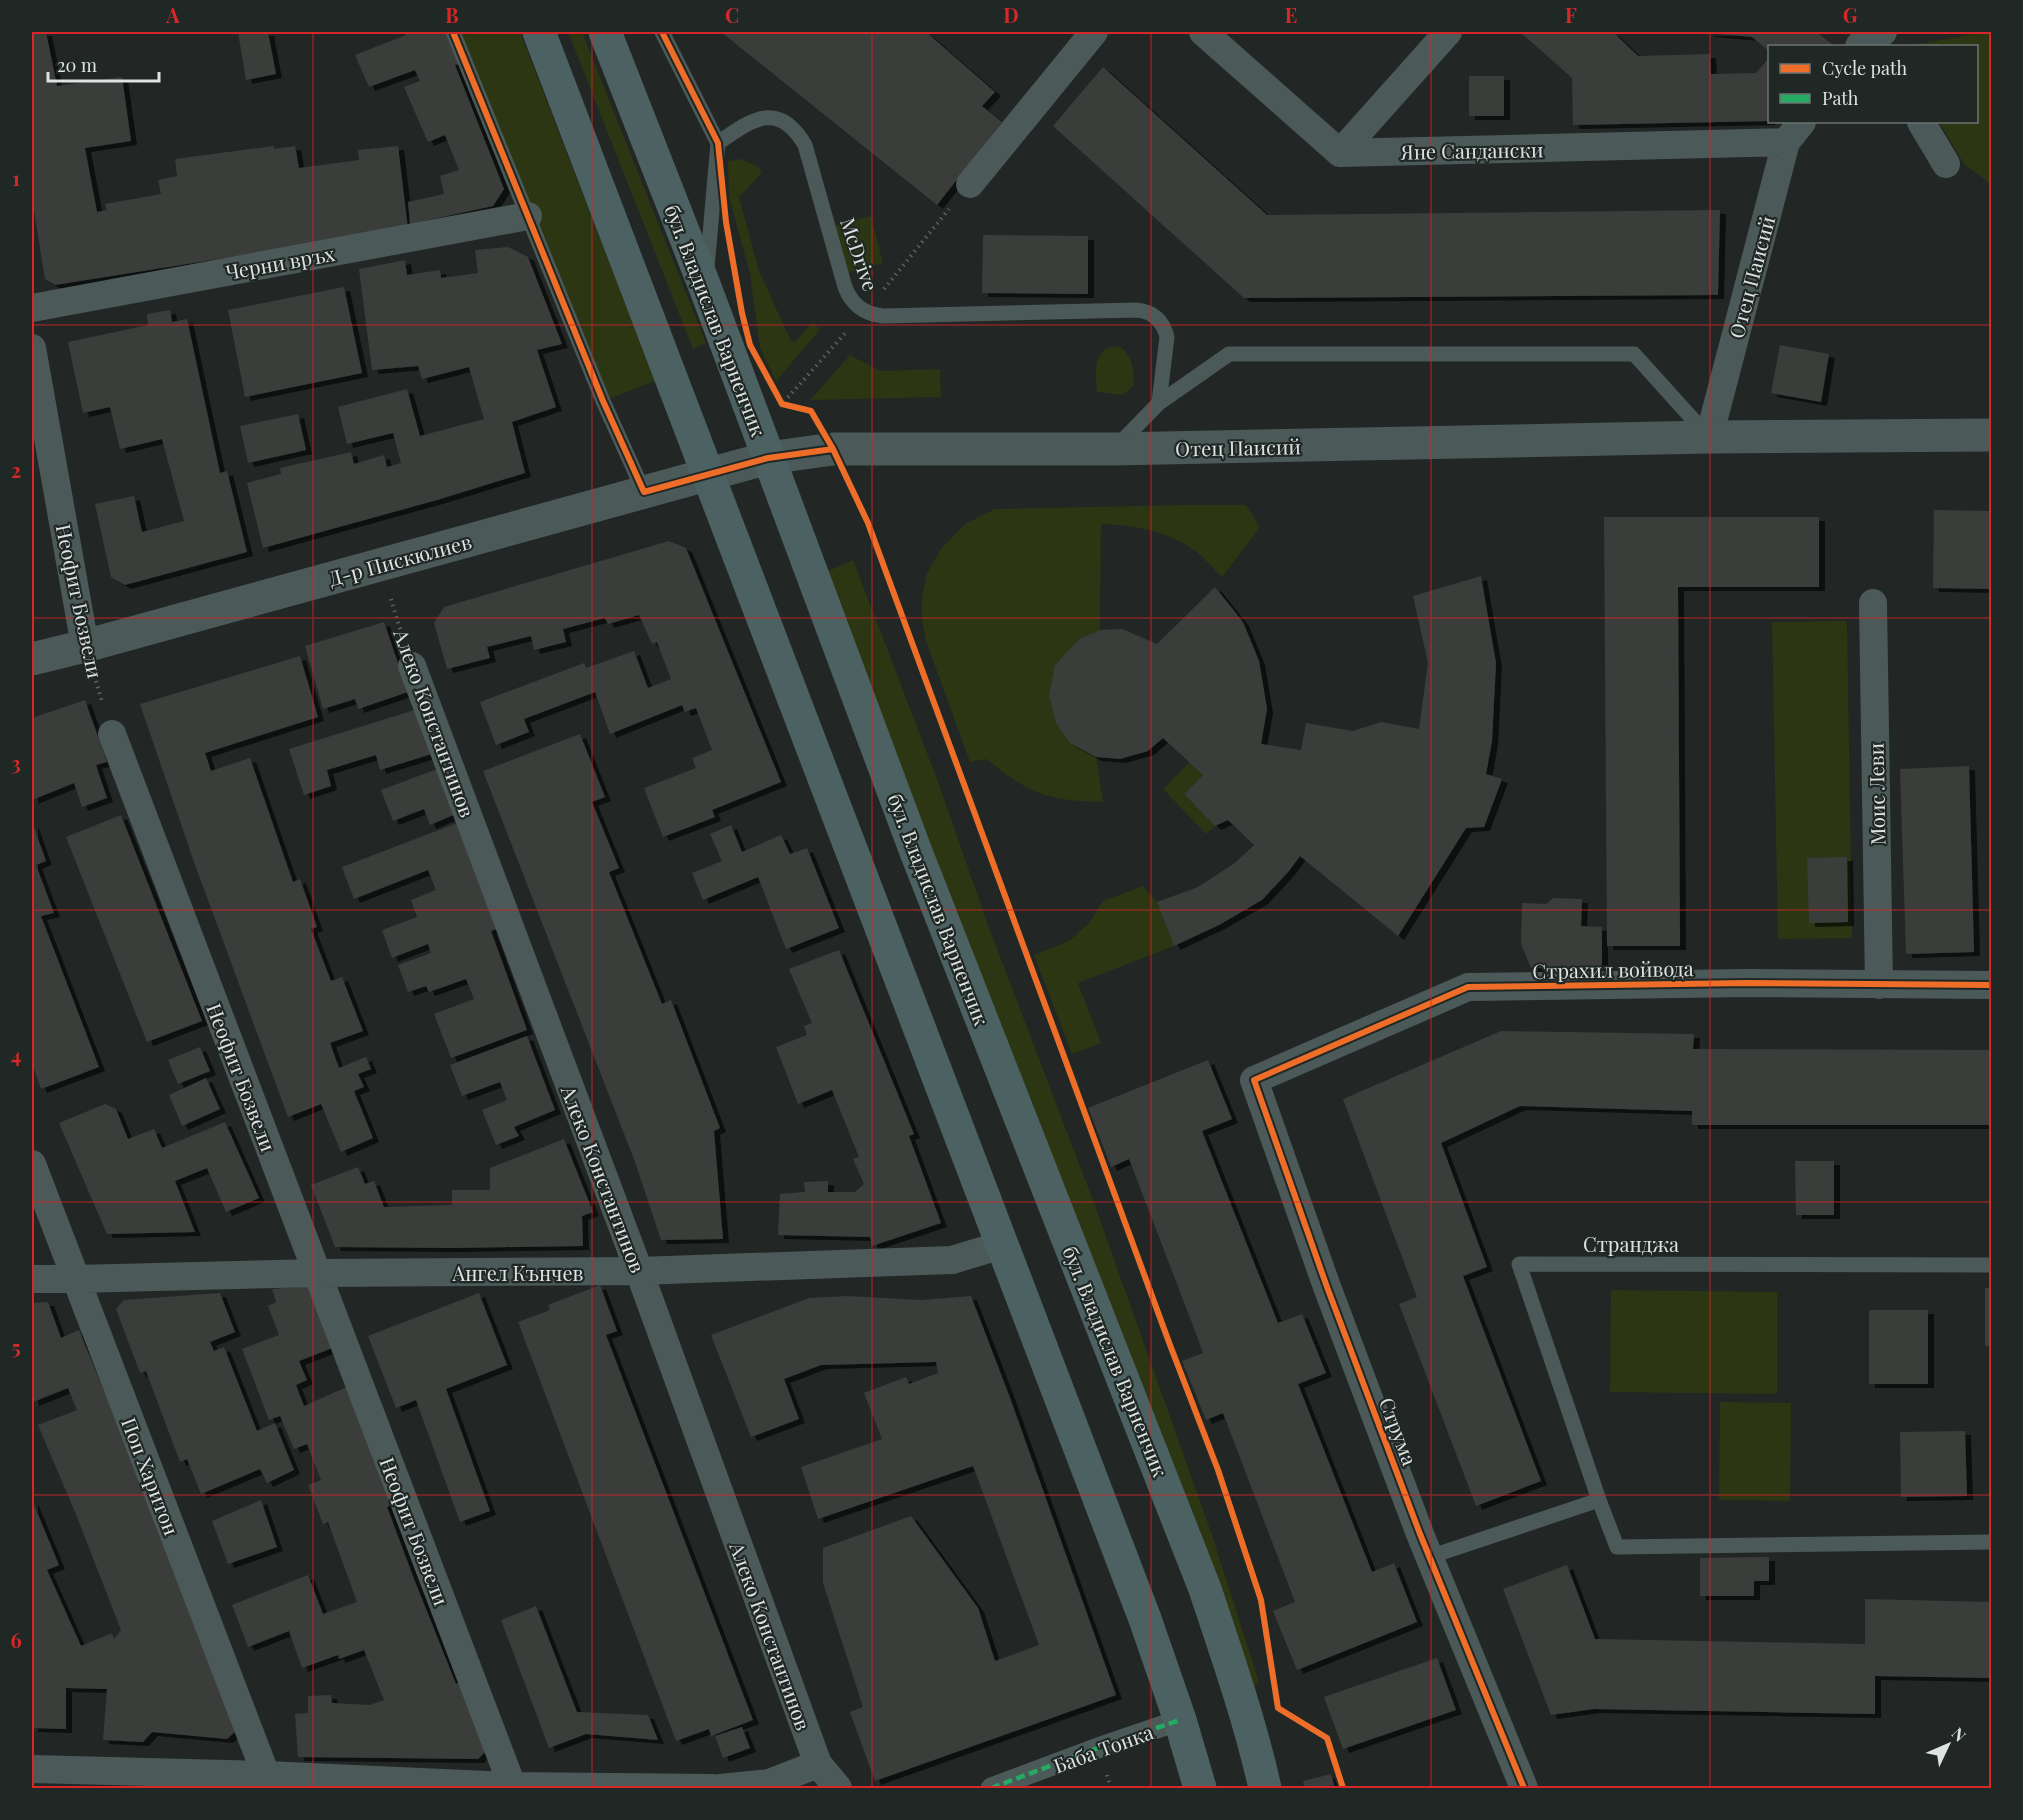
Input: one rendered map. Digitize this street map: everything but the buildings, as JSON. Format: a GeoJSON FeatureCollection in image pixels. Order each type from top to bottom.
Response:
{"type":"FeatureCollection","features":[{"type":"Feature","properties":{"kind":"main road"},"geometry":{"type":"LineString","coordinates":[[539,32],[1145,1620],[1180,1720],[1200,1788]]}},
{"type":"Feature","properties":{"kind":"main road","name":"бул. Владислав Варненчик"},"geometry":{"type":"LineString","coordinates":[[605,32],[705,287],[916,852],[1205,1589],[1240,1696],[1265,1788]]}},
{"type":"Feature","properties":{"kind":"street"},"geometry":{"type":"LineString","coordinates":[[970,184],[1094,32]]}},
{"type":"Feature","properties":{"kind":"street"},"geometry":{"type":"LineString","coordinates":[[1203,32],[1340,153],[1448,32]]}},
{"type":"Feature","properties":{"kind":"street"},"geometry":{"type":"LineString","coordinates":[[1922,123],[1946,164]]}},
{"type":"Feature","properties":{"kind":"street","name":"Яне Сандански"},"geometry":{"type":"LineString","coordinates":[[1340,153],[1794,132]]}},
{"type":"Feature","properties":{"kind":"street","name":"Отец Паисий"},"geometry":{"type":"LineString","coordinates":[[1709,437],[1794,132]]}},
{"type":"Feature","properties":{"kind":"street","name":"Черни връх"},"geometry":{"type":"LineString","coordinates":[[32,308],[528,216]]}},
{"type":"Feature","properties":{"kind":"street","name":"Неофит Бозвели"},"geometry":{"type":"LineString","coordinates":[[32,348],[85,646]]}},
{"type":"Feature","properties":{"kind":"street","name":"Отец Паисий"},"geometry":{"type":"LineString","coordinates":[[768,458],[833,450],[1114,449],[1709,437],[1992,435]]}},
{"type":"Feature","properties":{"kind":"street","name":"Д-р Пискюлиев"},"geometry":{"type":"LineString","coordinates":[[32,659],[768,458]]}},
{"type":"Feature","properties":{"kind":"street","name":"Моис Леви"},"geometry":{"type":"LineString","coordinates":[[1873,603],[1879,985]]}},
{"type":"Feature","properties":{"kind":"street","name":"Алеко Константинов"},"geometry":{"type":"LineString","coordinates":[[412,666],[639,1271],[818,1764],[838,1788]]}},
{"type":"Feature","properties":{"kind":"street","name":"Неофит Бозвели"},"geometry":{"type":"LineString","coordinates":[[112,734],[512,1787]]}},
{"type":"Feature","properties":{"kind":"street","name":"Страхил войвода"},"geometry":{"type":"LineString","coordinates":[[1254,1080],[1468,987],[1747,983],[1992,985]]}},
{"type":"Feature","properties":{"kind":"street","name":"Струма"},"geometry":{"type":"LineString","coordinates":[[1254,1080],[1331,1298],[1430,1557],[1524,1788]]}},
{"type":"Feature","properties":{"kind":"street","name":"Поп Харитон"},"geometry":{"type":"LineString","coordinates":[[32,1164],[269,1782]]}},
{"type":"Feature","properties":{"kind":"street","name":"Ангел Кънчев"},"geometry":{"type":"LineString","coordinates":[[32,1279],[317,1273],[639,1271],[952,1260],[1002,1245]]}},
{"type":"Feature","properties":{"kind":"street","name":"Баба Тонка"},"geometry":{"type":"LineString","coordinates":[[991,1788],[1180,1720]]}},
{"type":"Feature","properties":{"kind":"street"},"geometry":{"type":"LineString","coordinates":[[720,1788],[769,1783],[818,1764]]}},
{"type":"Feature","properties":{"kind":"street"},"geometry":{"type":"LineString","coordinates":[[32,1768],[269,1782],[712,1788]]}},
{"type":"Feature","properties":{"kind":"lane"},"geometry":{"type":"LineString","coordinates":[[453,32],[603,401],[644,492]]}},
{"type":"Feature","properties":{"kind":"lane"},"geometry":{"type":"LineString","coordinates":[[662,32],[718,142],[705,287]]}},
{"type":"Feature","properties":{"kind":"lane","name":"McDrive"},"geometry":{"type":"LineString","coordinates":[[718,142],[744,124],[763,118],[783,122],[798,134],[805,145],[845,287],[849,297],[865,312],[883,316],[1145,310],[1153,314],[1165,328],[1167,337],[1159,403]]}},
{"type":"Feature","properties":{"kind":"lane"},"geometry":{"type":"LineString","coordinates":[[1114,449],[1159,403],[1229,354],[1634,354],[1709,437]]}},
{"type":"Feature","properties":{"kind":"lane","name":"Странджа"},"geometry":{"type":"LineString","coordinates":[[1992,1265],[1519,1264],[1617,1547],[1992,1542]]}},
{"type":"Feature","properties":{"kind":"lane"},"geometry":{"type":"LineString","coordinates":[[1430,1557],[1599,1500]]}},
{"type":"Feature","properties":{"kind":"path"},"geometry":{"type":"LineString","coordinates":[[777,394],[782,404],[792,406]]}},
{"type":"Feature","properties":{"kind":"green space"},"geometry":{"type":"Polygon","coordinates":[[[453,32],[520,32],[655,381],[603,401],[453,32]]]}},
{"type":"Feature","properties":{"kind":"green space"},"geometry":{"type":"Polygon","coordinates":[[[568,32],[582,32],[706,343],[693,349],[568,32]]]}},
{"type":"Feature","properties":{"kind":"green space"},"geometry":{"type":"Polygon","coordinates":[[[1992,32],[1991,184],[1964,164],[1940,123],[1978,123],[1978,45],[1914,45],[1992,32]]]}},
{"type":"Feature","properties":{"kind":"green space"},"geometry":{"type":"Polygon","coordinates":[[[741,159],[757,166],[762,173],[739,197],[759,271],[790,339],[794,343],[813,322],[820,330],[776,381],[760,348],[750,274],[729,196],[728,161],[741,159]]]}},
{"type":"Feature","properties":{"kind":"green space"},"geometry":{"type":"Polygon","coordinates":[[[871,216],[883,263],[846,273],[834,226],[871,216]]]}},
{"type":"Feature","properties":{"kind":"green space"},"geometry":{"type":"Polygon","coordinates":[[[1117,346],[1126,352],[1131,362],[1133,386],[1123,395],[1097,392],[1096,370],[1099,357],[1109,348],[1117,346]]]}},
{"type":"Feature","properties":{"kind":"green space"},"geometry":{"type":"Polygon","coordinates":[[[850,355],[880,371],[940,369],[941,397],[810,400],[850,355]]]}},
{"type":"Feature","properties":{"kind":"green space"},"geometry":{"type":"Polygon","coordinates":[[[1246,505],[1260,527],[1222,577],[1195,551],[1170,537],[1136,527],[1101,524],[1100,630],[1079,639],[1055,665],[1049,694],[1056,723],[1070,743],[1096,757],[1103,802],[1068,800],[1040,793],[1027,788],[987,759],[970,762],[926,641],[922,621],[922,599],[927,573],[941,549],[965,524],[995,509],[1246,505]]]}},
{"type":"Feature","properties":{"kind":"green space"},"geometry":{"type":"Polygon","coordinates":[[[853,560],[1094,1203],[1212,1535],[1259,1682],[1250,1689],[824,573],[853,560]]]}},
{"type":"Feature","properties":{"kind":"green space"},"geometry":{"type":"Polygon","coordinates":[[[1847,621],[1852,938],[1778,939],[1772,622],[1847,621]]]}},
{"type":"Feature","properties":{"kind":"green space"},"geometry":{"type":"Polygon","coordinates":[[[1190,762],[1203,775],[1184,794],[1215,826],[1206,834],[1163,789],[1190,762]]]}},
{"type":"Feature","properties":{"kind":"green space"},"geometry":{"type":"Polygon","coordinates":[[[1143,886],[1157,902],[1174,946],[1078,983],[1101,1043],[1072,1054],[1034,955],[1069,941],[1089,923],[1103,901],[1143,886]]]}},
{"type":"Feature","properties":{"kind":"green space"},"geometry":{"type":"Polygon","coordinates":[[[1611,1290],[1777,1292],[1777,1394],[1610,1392],[1611,1290]]]}},
{"type":"Feature","properties":{"kind":"green space"},"geometry":{"type":"Polygon","coordinates":[[[1720,1402],[1791,1403],[1790,1501],[1719,1500],[1720,1402]]]}},
{"type":"Feature","properties":{"kind":"marked path"},"geometry":{"type":"LineString","coordinates":[[991,1788],[1180,1720]]}},
{"type":"Feature","properties":{"kind":"cycle path"},"geometry":{"type":"LineString","coordinates":[[453,32],[603,401],[644,492],[768,458],[833,449]]}},
{"type":"Feature","properties":{"kind":"cycle path"},"geometry":{"type":"LineString","coordinates":[[662,32],[718,143],[726,222],[750,345],[782,404],[811,411],[833,449],[868,523],[1218,1470],[1261,1600],[1278,1708],[1327,1738],[1343,1788]]}},
{"type":"Feature","properties":{"kind":"cycle path"},"geometry":{"type":"LineString","coordinates":[[1524,1788],[1420,1534],[1327,1287],[1254,1080],[1468,987],[1747,983],[1992,985]]}}]}
